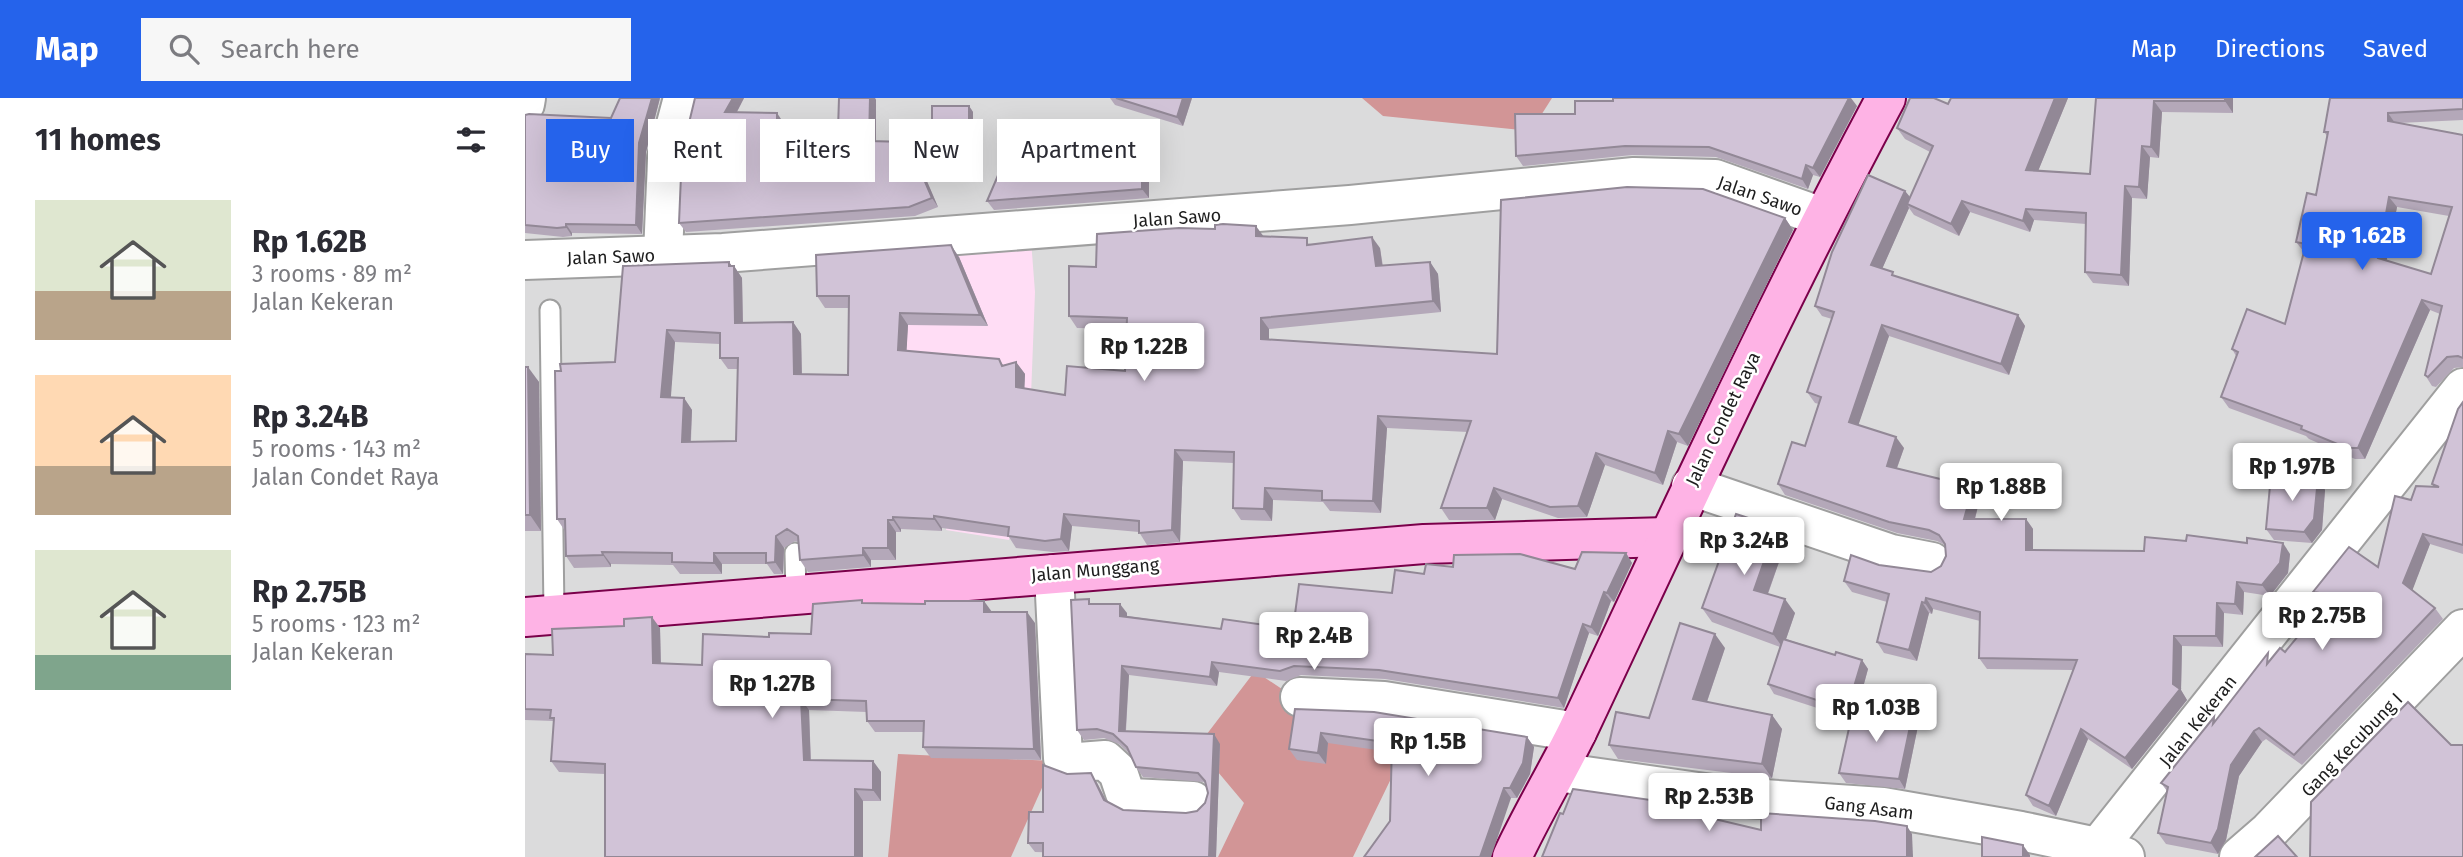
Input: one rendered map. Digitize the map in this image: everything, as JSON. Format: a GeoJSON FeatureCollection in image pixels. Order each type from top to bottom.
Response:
{"type":"FeatureCollection","features":[{"type":"Feature","properties":{"kind":"street"},"geometry":{"type":"LineString","coordinates":[[525,104],[526,98]]}},
{"type":"Feature","properties":{"kind":"street"},"geometry":{"type":"LineString","coordinates":[[663,255],[664,183],[672,134],[683,98]]}},
{"type":"Feature","properties":{"kind":"street","name":"Jalan Condet Raya"},"geometry":{"type":"LineString","coordinates":[[1512,857],[1577,732],[1691,486],[1822,217],[1886,98]]}},
{"type":"Feature","properties":{"kind":"street","name":"Jalan Sawo"},"geometry":{"type":"LineString","coordinates":[[525,260],[723,253],[1350,205],[1634,177],[1715,179],[1822,217]]}},
{"type":"Feature","properties":{"kind":"street","name":"Jalan Kekeran"},"geometry":{"type":"LineString","coordinates":[[2104,854],[2463,388]]}},
{"type":"Feature","properties":{"kind":"street"},"geometry":{"type":"LineString","coordinates":[[1691,486],[1891,554],[1932,562]]}},
{"type":"Feature","properties":{"kind":"street","name":"Jalan Munggang"},"geometry":{"type":"LineString","coordinates":[[540,615],[1423,544],[1667,537]]}},
{"type":"Feature","properties":{"kind":"street"},"geometry":{"type":"LineString","coordinates":[[1054,574],[1063,758],[1079,762],[1105,760],[1118,772],[1125,793],[1131,798],[1193,801]]}},
{"type":"Feature","properties":{"kind":"street","name":"Gang Kecubung I"},"geometry":{"type":"LineString","coordinates":[[2239,857],[2269,831],[2463,629]]}},
{"type":"Feature","properties":{"kind":"street"},"geometry":{"type":"LineString","coordinates":[[1300,697],[1384,701],[1577,732]]}},
{"type":"Feature","properties":{"kind":"street","name":"Gang Asam"},"geometry":{"type":"LineString","coordinates":[[1556,772],[1733,797],[1883,807],[2104,854]]}},
{"type":"Feature","properties":{"kind":"lane"},"geometry":{"type":"LineString","coordinates":[[540,615],[550,310]]}},
{"type":"Feature","properties":{"kind":"lane"},"geometry":{"type":"LineString","coordinates":[[795,553],[796,594]]}},
{"type":"Feature","properties":{"kind":"shaded area"},"geometry":{"type":"Polygon","coordinates":[[[525,98],[2463,98],[2463,857],[525,857],[525,98]]]}},
{"type":"Feature","properties":{"kind":"shaded area"},"geometry":{"type":"Polygon","coordinates":[[[1362,98],[1552,98],[1531,131],[1383,116],[1362,98]]]}},
{"type":"Feature","properties":{"kind":"shaded area"},"geometry":{"type":"Polygon","coordinates":[[[1031,240],[1035,292],[1031,396],[1009,540],[946,530],[964,410],[889,410],[886,252],[1031,240]]]}},
{"type":"Feature","properties":{"kind":"shaded area"},"geometry":{"type":"Polygon","coordinates":[[[1255,671],[1352,736],[1403,754],[1353,857],[1218,857],[1244,803],[1197,747],[1255,671]]]}},
{"type":"Feature","properties":{"kind":"shaded area"},"geometry":{"type":"Polygon","coordinates":[[[898,754],[1054,761],[1011,857],[888,857],[898,754]]]}},
{"type":"Feature","properties":{"kind":"building"},"geometry":{"type":"Polygon","coordinates":[[[620,98],[652,98],[639,143],[636,225],[566,224],[566,227],[557,228],[525,225],[525,115],[611,118],[620,98]]]}},
{"type":"Feature","properties":{"kind":"building"},"geometry":{"type":"Polygon","coordinates":[[[695,98],[733,98],[725,112],[777,113],[777,119],[760,119],[760,182],[875,182],[875,141],[889,142],[889,182],[925,182],[932,198],[909,207],[679,223],[681,182],[746,182],[746,119],[690,119],[695,98]]]}},
{"type":"Feature","properties":{"kind":"building"},"geometry":{"type":"Polygon","coordinates":[[[839,98],[870,98],[870,119],[838,119],[839,98]]]}},
{"type":"Feature","properties":{"kind":"building"},"geometry":{"type":"Polygon","coordinates":[[[1116,98],[1183,98],[1177,117],[1116,98]]]}},
{"type":"Feature","properties":{"kind":"building"},"geometry":{"type":"Polygon","coordinates":[[[1613,98],[1849,98],[1813,168],[1806,165],[1802,179],[1709,147],[1625,146],[1516,156],[1515,114],[1575,114],[1575,101],[1613,101],[1613,98]]]}},
{"type":"Feature","properties":{"kind":"building"},"geometry":{"type":"Polygon","coordinates":[[[1910,98],[1934,98],[1948,104],[1951,98],[2055,98],[2026,170],[2090,174],[2096,98],[2225,98],[2225,101],[2154,101],[2151,147],[2142,146],[2139,187],[2125,186],[2121,275],[2085,272],[2086,213],[2026,209],[2023,221],[1962,201],[1951,224],[1907,204],[1933,146],[1897,128],[1910,98]]]}},
{"type":"Feature","properties":{"kind":"building"},"geometry":{"type":"Polygon","coordinates":[[[2330,98],[2463,98],[2463,109],[2388,113],[2388,121],[2463,135],[2463,358],[2447,357],[2428,377],[2425,375],[2442,306],[2422,300],[2358,448],[2347,448],[2301,429],[2302,426],[2221,397],[2238,352],[2232,349],[2247,309],[2285,324],[2306,244],[2296,242],[2307,193],[2316,195],[2328,132],[2324,132],[2330,98]],[[2389,197],[2378,258],[2431,274],[2452,207],[2389,197]]]}},
{"type":"Feature","properties":{"kind":"building"},"geometry":{"type":"Polygon","coordinates":[[[932,106],[969,106],[969,119],[932,119],[932,106]]]}},
{"type":"Feature","properties":{"kind":"building"},"geometry":{"type":"Polygon","coordinates":[[[1868,175],[1905,191],[1871,265],[1893,272],[1892,275],[2018,315],[2001,364],[1882,325],[1849,422],[1896,437],[1887,466],[1973,487],[1964,519],[2026,519],[2026,550],[2144,551],[2145,537],[2186,541],[2187,535],[2247,543],[2247,538],[2283,543],[2280,563],[2262,585],[2237,582],[2235,604],[2217,603],[2216,636],[2174,636],[2173,684],[2180,689],[2125,758],[2081,729],[2049,806],[2026,795],[2077,660],[1979,658],[1980,612],[1926,598],[1925,603],[1922,602],[1909,650],[1877,642],[1889,594],[1844,581],[1851,555],[1879,565],[1931,572],[1941,566],[1946,556],[1945,544],[1939,535],[1929,530],[1889,522],[1778,484],[1792,442],[1805,446],[1821,397],[1807,392],[1834,312],[1815,306],[1832,252],[1868,175]]]}},
{"type":"Feature","properties":{"kind":"building"},"geometry":{"type":"Polygon","coordinates":[[[997,178],[997,182],[1142,182],[1142,189],[987,201],[997,178]]]}},
{"type":"Feature","properties":{"kind":"building"},"geometry":{"type":"Polygon","coordinates":[[[1627,187],[1703,189],[1785,218],[1679,434],[1668,431],[1655,473],[1596,453],[1578,506],[1550,507],[1494,488],[1487,508],[1441,508],[1471,421],[1378,416],[1373,501],[1322,500],[1322,491],[1265,488],[1264,509],[1233,508],[1234,452],[1175,450],[1172,530],[1139,533],[1139,521],[1064,514],[1061,539],[1045,541],[1008,536],[1009,527],[934,516],[934,519],[893,517],[893,520],[888,520],[888,548],[863,548],[863,555],[800,560],[798,536],[787,529],[776,536],[775,562],[766,563],[766,553],[714,553],[714,563],[672,562],[672,553],[602,552],[603,555],[566,556],[565,519],[557,519],[555,371],[561,371],[560,364],[615,362],[623,266],[729,262],[729,266],[734,266],[735,323],[793,322],[794,374],[848,375],[849,296],[817,296],[816,255],[951,245],[980,315],[900,313],[898,350],[999,359],[1002,366],[1016,362],[1016,387],[1065,395],[1067,366],[1125,371],[1127,318],[1069,316],[1069,266],[1096,267],[1097,234],[1179,228],[1215,229],[1215,225],[1223,224],[1256,226],[1256,236],[1307,238],[1307,245],[1372,237],[1376,266],[1430,262],[1433,301],[1261,318],[1261,339],[1497,354],[1501,200],[1627,187]],[[667,330],[661,397],[684,398],[682,442],[736,441],[738,358],[720,358],[720,333],[667,330]]]}},
{"type":"Feature","properties":{"kind":"building"},"geometry":{"type":"Polygon","coordinates":[[[525,367],[528,367],[530,515],[525,515],[525,367]]]}},
{"type":"Feature","properties":{"kind":"building"},"geometry":{"type":"Polygon","coordinates":[[[2463,402],[2463,545],[2423,534],[2403,583],[2435,608],[2294,755],[2259,728],[2254,731],[2231,765],[2218,829],[2211,843],[2158,833],[2168,787],[2161,783],[2214,717],[2213,724],[2268,653],[2267,664],[2280,648],[2285,652],[2332,595],[2313,592],[2349,547],[2378,567],[2395,496],[2411,500],[2416,486],[2439,487],[2432,484],[2458,409],[2463,402]]]}},
{"type":"Feature","properties":{"kind":"building"},"geometry":{"type":"Polygon","coordinates":[[[2271,475],[2318,478],[2314,519],[2304,532],[2266,529],[2271,475]]]}},
{"type":"Feature","properties":{"kind":"building"},"geometry":{"type":"Polygon","coordinates":[[[1736,514],[1776,527],[1754,590],[1785,599],[1773,634],[1702,608],[1736,514]]]}},
{"type":"Feature","properties":{"kind":"building"},"geometry":{"type":"Polygon","coordinates":[[[1582,552],[1626,553],[1607,593],[1604,592],[1591,627],[1583,624],[1558,698],[1379,670],[1294,666],[1280,671],[1212,662],[1210,677],[1122,666],[1119,731],[1214,734],[1209,857],[1043,857],[1043,843],[1028,843],[1029,812],[1043,812],[1043,765],[1067,774],[1091,773],[1104,800],[1123,810],[1186,813],[1197,811],[1205,803],[1208,793],[1205,781],[1198,773],[1136,767],[1127,747],[1113,734],[1097,729],[1077,730],[1071,600],[1089,599],[1089,604],[1120,604],[1120,616],[1221,629],[1223,619],[1293,629],[1299,584],[1392,593],[1395,570],[1424,574],[1426,564],[1453,567],[1454,555],[1520,554],[1575,569],[1582,552]]]}},
{"type":"Feature","properties":{"kind":"building"},"geometry":{"type":"Polygon","coordinates":[[[862,600],[862,603],[925,604],[925,601],[984,601],[984,612],[1027,612],[1034,749],[923,747],[924,721],[867,721],[866,701],[801,699],[804,760],[873,761],[873,790],[855,789],[855,857],[605,857],[605,764],[551,761],[554,718],[550,718],[551,710],[525,709],[525,654],[553,655],[552,629],[624,626],[624,619],[652,617],[653,663],[702,665],[703,634],[769,637],[769,633],[811,634],[813,604],[862,600]]]}},
{"type":"Feature","properties":{"kind":"building"},"geometry":{"type":"Polygon","coordinates":[[[1680,623],[1715,634],[1693,699],[1772,715],[1762,764],[1609,745],[1616,712],[1649,718],[1680,623]]]}},
{"type":"Feature","properties":{"kind":"building"},"geometry":{"type":"Polygon","coordinates":[[[1783,639],[1835,655],[1836,652],[1862,660],[1847,710],[1768,684],[1783,639]]]}},
{"type":"Feature","properties":{"kind":"building"},"geometry":{"type":"Polygon","coordinates":[[[2408,702],[2451,745],[2463,745],[2463,857],[2310,857],[2311,802],[2408,702]]]}},
{"type":"Feature","properties":{"kind":"building"},"geometry":{"type":"Polygon","coordinates":[[[1854,706],[1912,717],[1899,779],[1839,773],[1854,706]]]}},
{"type":"Feature","properties":{"kind":"building"},"geometry":{"type":"Polygon","coordinates":[[[1295,709],[1374,712],[1527,737],[1523,763],[1510,788],[1504,788],[1480,857],[1364,857],[1390,821],[1392,743],[1321,733],[1318,753],[1289,749],[1295,709]]]}},
{"type":"Feature","properties":{"kind":"building"},"geometry":{"type":"Polygon","coordinates":[[[1573,789],[1686,805],[1685,812],[1761,830],[1761,813],[1875,821],[1907,826],[1907,857],[1542,857],[1573,789]]]}},
{"type":"Feature","properties":{"kind":"building"},"geometry":{"type":"Polygon","coordinates":[[[2278,836],[2297,857],[2255,857],[2278,836]]]}},
{"type":"Feature","properties":{"kind":"building"},"geometry":{"type":"Polygon","coordinates":[[[1982,837],[2023,845],[2023,857],[1982,857],[1982,837]]]}}]}
